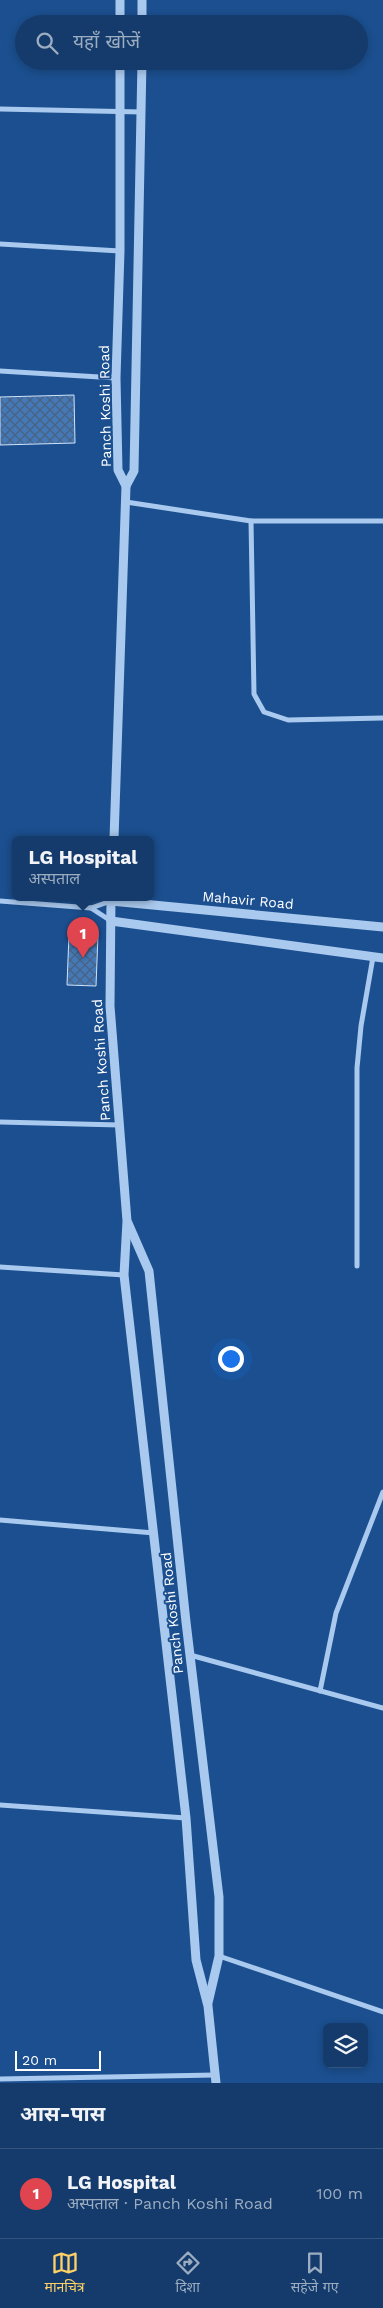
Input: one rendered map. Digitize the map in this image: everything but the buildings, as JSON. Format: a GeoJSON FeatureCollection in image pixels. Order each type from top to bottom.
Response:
{"type":"FeatureCollection","features":[{"type":"Feature","properties":{"kind":"street"},"geometry":{"type":"LineString","coordinates":[[120,0],[120,15]]}},
{"type":"Feature","properties":{"kind":"street"},"geometry":{"type":"LineString","coordinates":[[142,0],[142,15]]}},
{"type":"Feature","properties":{"kind":"street","name":"Panch Koshi Road"},"geometry":{"type":"LineString","coordinates":[[114,836],[126,502],[126,486],[118,470],[116,378],[120,251],[120,70]]}},
{"type":"Feature","properties":{"kind":"street"},"geometry":{"type":"LineString","coordinates":[[126,486],[134,470],[142,70]]}},
{"type":"Feature","properties":{"kind":"street"},"geometry":{"type":"LineString","coordinates":[[0,110],[142,112]]}},
{"type":"Feature","properties":{"kind":"street"},"geometry":{"type":"LineString","coordinates":[[0,244],[120,251]]}},
{"type":"Feature","properties":{"kind":"street"},"geometry":{"type":"LineString","coordinates":[[0,371],[116,378]]}},
{"type":"Feature","properties":{"kind":"street"},"geometry":{"type":"LineString","coordinates":[[126,502],[251,521],[383,521]]}},
{"type":"Feature","properties":{"kind":"street"},"geometry":{"type":"LineString","coordinates":[[251,521],[254,694],[264,712],[288,720],[383,718]]}},
{"type":"Feature","properties":{"kind":"street"},"geometry":{"type":"LineString","coordinates":[[0,901],[91,908],[111,921],[378,958],[357,1068],[357,1266]]}},
{"type":"Feature","properties":{"kind":"street"},"geometry":{"type":"LineString","coordinates":[[91,908],[107,901]]}},
{"type":"Feature","properties":{"kind":"street","name":"Panch Koshi Road"},"geometry":{"type":"LineString","coordinates":[[111,901],[110,1006],[127,1221],[124,1275],[155,1533],[186,1818],[196,1960],[208,2006],[215,2079]]}},
{"type":"Feature","properties":{"kind":"street","name":"Mahavir Road"},"geometry":{"type":"LineString","coordinates":[[131,901],[383,926]]}},
{"type":"Feature","properties":{"kind":"street"},"geometry":{"type":"LineString","coordinates":[[0,1122],[119,1125]]}},
{"type":"Feature","properties":{"kind":"street","name":"Panch Koshi Road"},"geometry":{"type":"LineString","coordinates":[[127,1221],[149,1271],[190,1656],[219,1897],[219,1956],[208,2006]]}},
{"type":"Feature","properties":{"kind":"street"},"geometry":{"type":"LineString","coordinates":[[0,1267],[124,1275]]}},
{"type":"Feature","properties":{"kind":"street"},"geometry":{"type":"LineString","coordinates":[[320,1691],[336,1613],[351,1570],[383,1492]]}},
{"type":"Feature","properties":{"kind":"street"},"geometry":{"type":"LineString","coordinates":[[0,1520],[155,1533]]}},
{"type":"Feature","properties":{"kind":"street"},"geometry":{"type":"LineString","coordinates":[[190,1656],[383,1708]]}},
{"type":"Feature","properties":{"kind":"street"},"geometry":{"type":"LineString","coordinates":[[0,1805],[186,1818]]}},
{"type":"Feature","properties":{"kind":"street"},"geometry":{"type":"LineString","coordinates":[[219,1956],[383,2012]]}},
{"type":"Feature","properties":{"kind":"street"},"geometry":{"type":"LineString","coordinates":[[0,2079],[215,2079]]}},
{"type":"Feature","properties":{"kind":"place","name":"LG Hospital"},"geometry":{"type":"Point","coordinates":[83,958]}}]}
